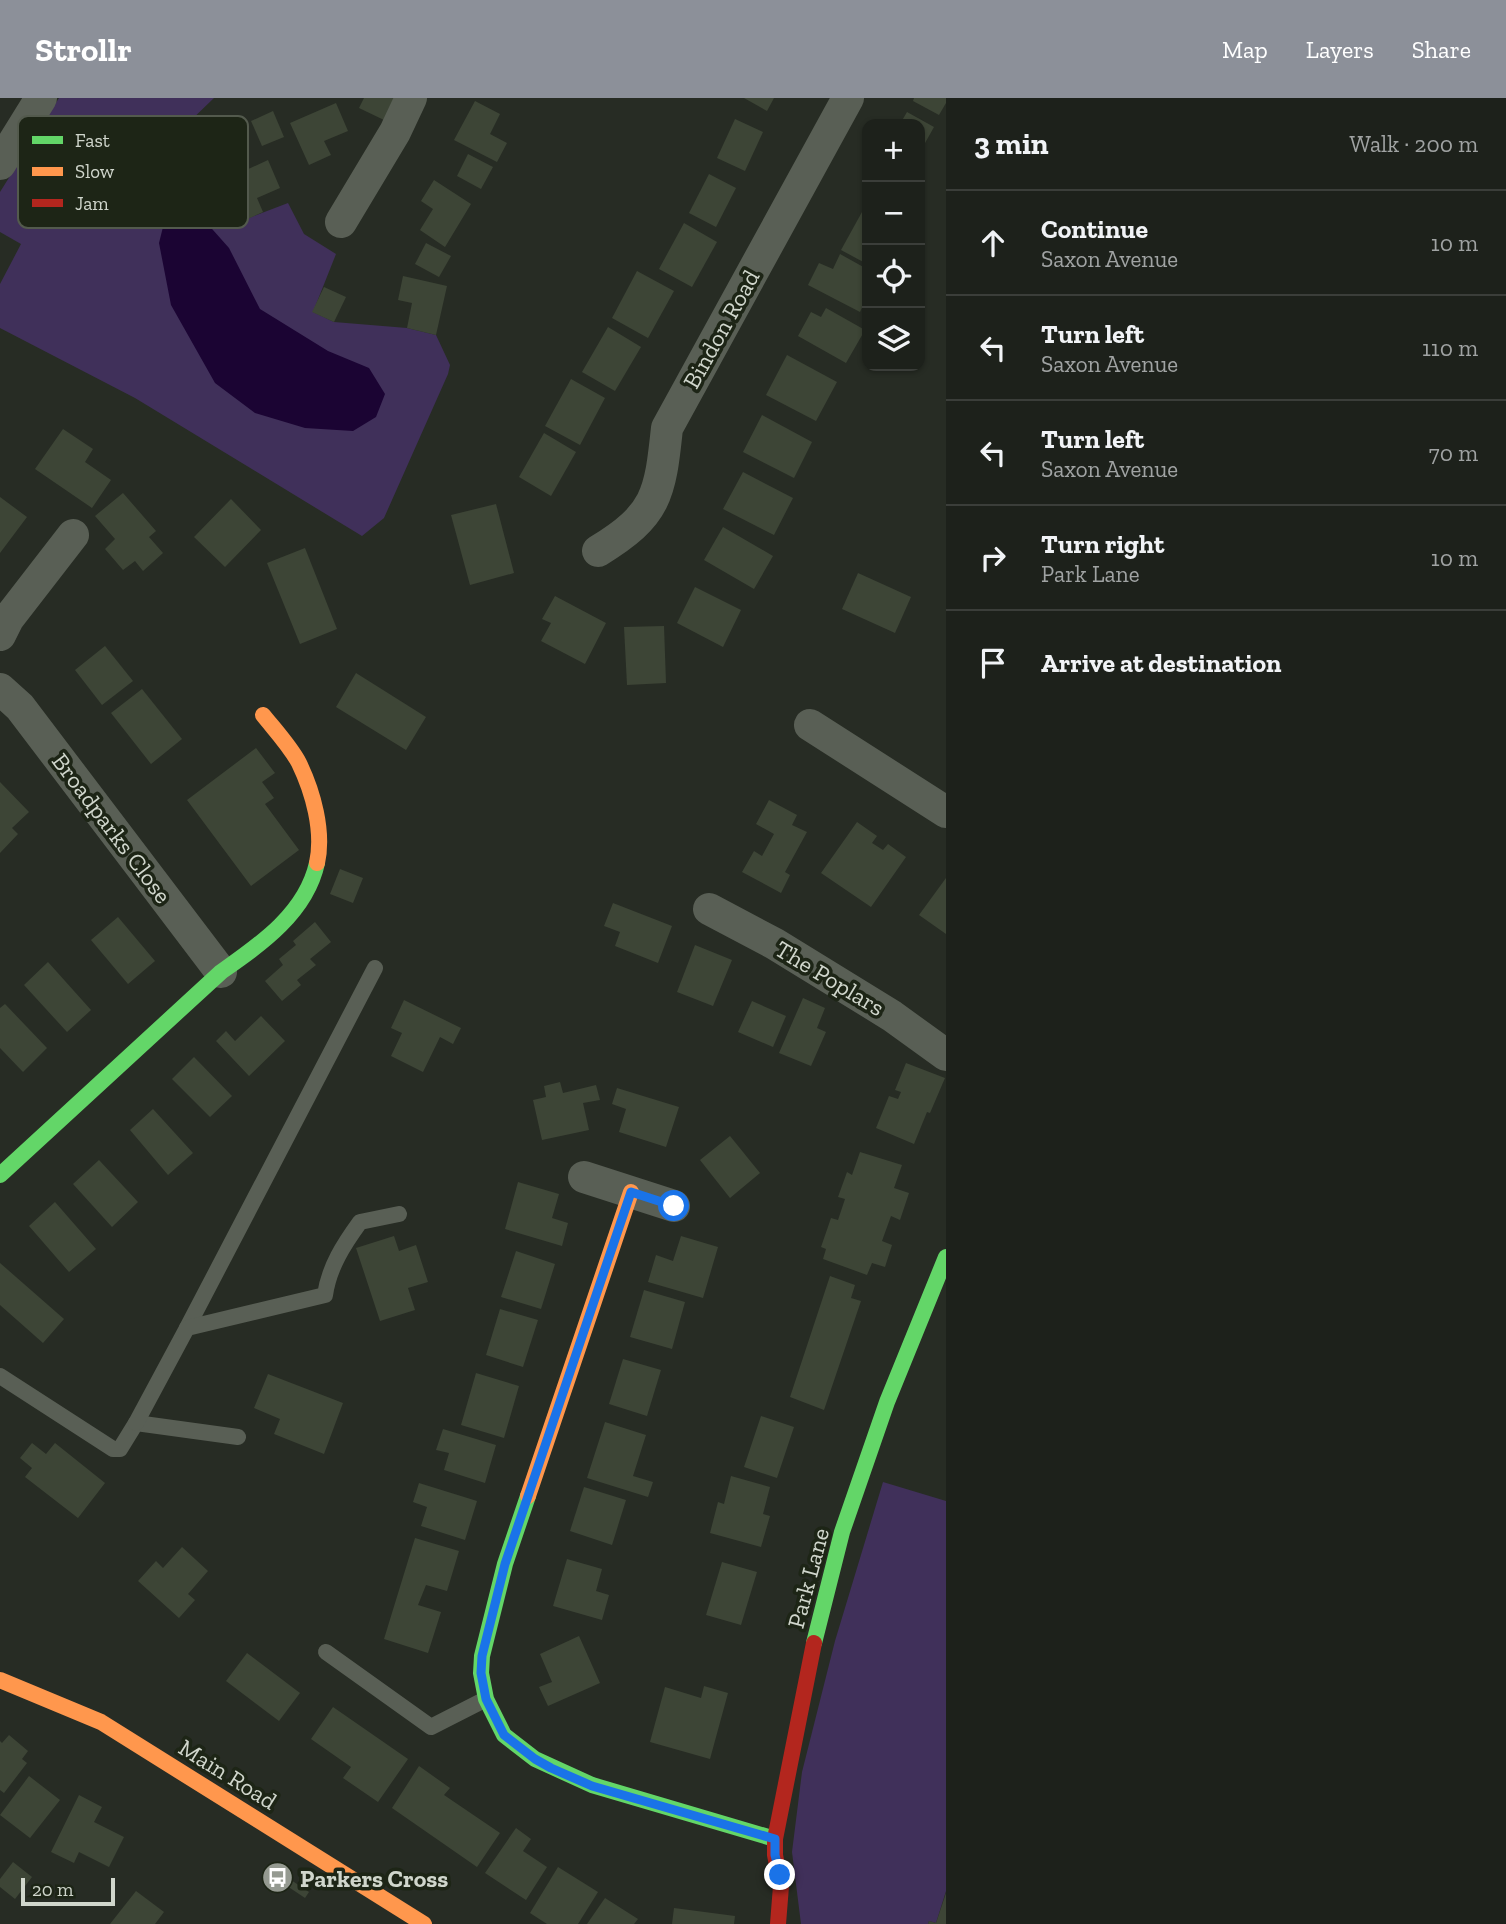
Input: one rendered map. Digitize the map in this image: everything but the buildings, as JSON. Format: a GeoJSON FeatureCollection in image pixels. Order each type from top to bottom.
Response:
{"type":"FeatureCollection","features":[{"type":"Feature","properties":{"kind":"street"},"geometry":{"type":"LineString","coordinates":[[30,116],[41,98]]}},
{"type":"Feature","properties":{"kind":"street"},"geometry":{"type":"LineString","coordinates":[[341,222],[395,132],[411,98]]}},
{"type":"Feature","properties":{"kind":"street","name":"Bindon Road"},"geometry":{"type":"LineString","coordinates":[[598,551],[625,534],[647,513],[655,497],[663,466],[667,429],[848,98]]}},
{"type":"Feature","properties":{"kind":"street"},"geometry":{"type":"LineString","coordinates":[[0,164],[18,135]]}},
{"type":"Feature","properties":{"kind":"street"},"geometry":{"type":"LineString","coordinates":[[0,635],[8,620],[72,535]]}},
{"type":"Feature","properties":{"kind":"street","name":"Broadparks Close"},"geometry":{"type":"LineString","coordinates":[[0,689],[28,718],[221,972]]}},
{"type":"Feature","properties":{"kind":"street"},"geometry":{"type":"LineString","coordinates":[[0,1175],[221,972],[258,946],[290,916],[313,883],[321,846],[313,800],[298,761],[263,715]]}},
{"type":"Feature","properties":{"kind":"street"},"geometry":{"type":"LineString","coordinates":[[810,725],[946,812]]}},
{"type":"Feature","properties":{"kind":"street","name":"The Poplars"},"geometry":{"type":"LineString","coordinates":[[709,909],[775,944],[892,1016],[946,1055]]}},
{"type":"Feature","properties":{"kind":"street"},"geometry":{"type":"LineString","coordinates":[[584,1177],[674,1206]]}},
{"type":"Feature","properties":{"kind":"street"},"geometry":{"type":"LineString","coordinates":[[631,1192],[505,1564],[482,1656],[481,1673],[486,1699],[504,1735],[527,1754],[551,1768],[592,1786],[775,1839]]}},
{"type":"Feature","properties":{"kind":"street","name":"Park Lane"},"geometry":{"type":"LineString","coordinates":[[778,1924],[781,1886],[775,1839],[809,1665],[842,1532],[887,1402],[946,1257]]}},
{"type":"Feature","properties":{"kind":"street","name":"Main Road"},"geometry":{"type":"LineString","coordinates":[[0,1680],[101,1722],[408,1920]]}},
{"type":"Feature","properties":{"kind":"lane"},"geometry":{"type":"LineString","coordinates":[[0,1377],[113,1449],[120,1449],[187,1328],[375,968]]}},
{"type":"Feature","properties":{"kind":"lane"},"geometry":{"type":"LineString","coordinates":[[187,1328],[326,1295],[328,1278],[345,1242],[360,1222],[399,1213]]}},
{"type":"Feature","properties":{"kind":"lane"},"geometry":{"type":"LineString","coordinates":[[136,1423],[237,1437]]}},
{"type":"Feature","properties":{"kind":"lane"},"geometry":{"type":"LineString","coordinates":[[326,1652],[431,1727],[486,1699]]}},
{"type":"Feature","properties":{"kind":"shaded area"},"geometry":{"type":"Polygon","coordinates":[[[59,98],[214,98],[195,116],[48,116],[59,98]]]}},
{"type":"Feature","properties":{"kind":"shaded area"},"geometry":{"type":"Polygon","coordinates":[[[18,163],[18,228],[248,228],[248,218],[288,203],[304,234],[336,254],[313,312],[334,322],[407,328],[436,335],[450,365],[384,518],[362,536],[135,398],[0,328],[0,284],[21,244],[0,232],[0,192],[18,163]]]}},
{"type":"Feature","properties":{"kind":"shaded area"},"geometry":{"type":"Polygon","coordinates":[[[163,228],[211,228],[229,248],[260,309],[328,351],[369,368],[385,394],[376,417],[353,431],[305,428],[255,413],[215,383],[171,305],[159,243],[163,228]]]}},
{"type":"Feature","properties":{"kind":"shaded area"},"geometry":{"type":"Polygon","coordinates":[[[883,1482],[946,1501],[946,1891],[936,1923],[801,1924],[792,1852],[802,1772],[835,1641],[883,1482]]]}},
{"type":"Feature","properties":{"kind":"traffic: fast"},"geometry":{"type":"LineString","coordinates":[[0,1175],[221,972],[280,926],[303,897],[317,863]]}},
{"type":"Feature","properties":{"kind":"traffic: fast"},"geometry":{"type":"LineString","coordinates":[[814,1643],[842,1532],[887,1402],[946,1257]]}},
{"type":"Feature","properties":{"kind":"traffic: fast"},"geometry":{"type":"LineString","coordinates":[[528,1496],[505,1564],[482,1656],[481,1673],[486,1699],[504,1735],[535,1759],[592,1785],[775,1839]]}},
{"type":"Feature","properties":{"kind":"traffic: slow"},"geometry":{"type":"LineString","coordinates":[[263,715],[299,763],[309,786],[318,825],[317,863]]}},
{"type":"Feature","properties":{"kind":"traffic: slow"},"geometry":{"type":"LineString","coordinates":[[528,1496],[631,1192]]}},
{"type":"Feature","properties":{"kind":"traffic: slow"},"geometry":{"type":"LineString","coordinates":[[0,1680],[101,1722],[424,1924]]}},
{"type":"Feature","properties":{"kind":"traffic: jam"},"geometry":{"type":"LineString","coordinates":[[778,1924],[781,1886],[775,1839],[814,1643]]}},
{"type":"Feature","properties":{"kind":"place","name":"Parkers Cross"},"geometry":{"type":"Point","coordinates":[277,1878]}},
{"type":"Feature","properties":{"kind":"route"},"geometry":{"type":"LineString","coordinates":[[674,1206],[631,1192],[505,1564],[482,1656],[483,1688],[504,1735],[535,1759],[592,1786],[775,1839],[775,1855],[780,1875]]}}]}
